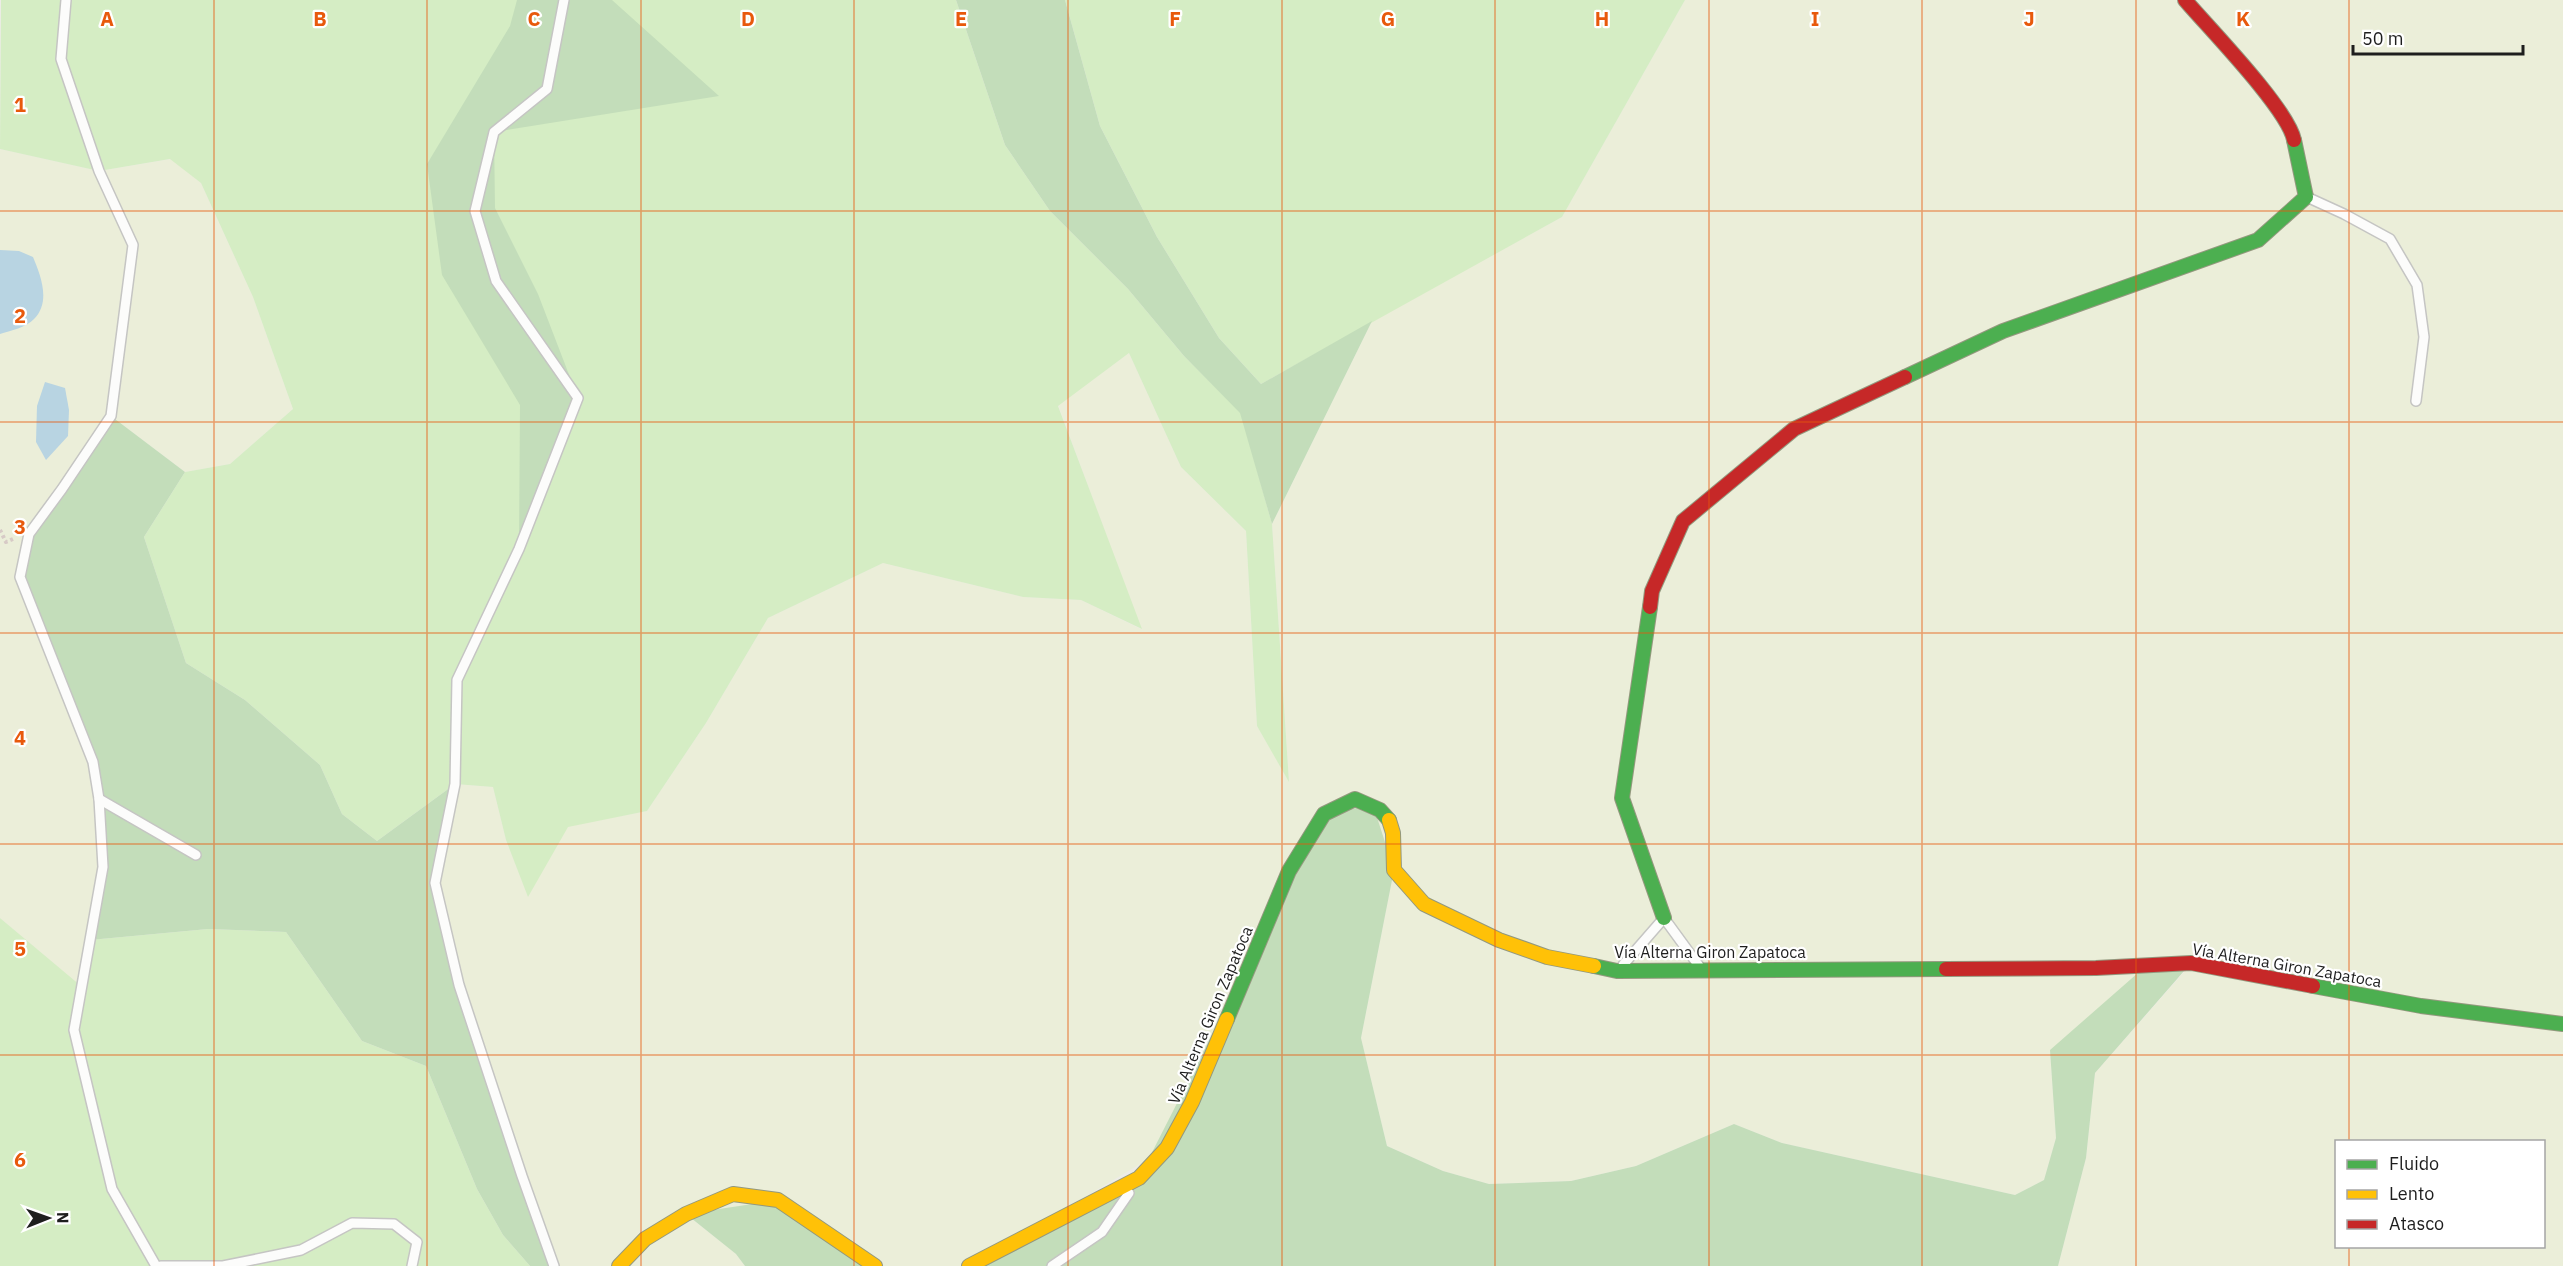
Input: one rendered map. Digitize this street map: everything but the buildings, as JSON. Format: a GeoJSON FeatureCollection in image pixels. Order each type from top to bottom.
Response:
{"type":"FeatureCollection","features":[{"type":"Feature","properties":{"kind":"street"},"geometry":{"type":"LineString","coordinates":[[1664,918],[1622,798],[1652,591],[1683,521],[1794,429],[2003,331],[2258,240],[2306,197],[2292,130],[2260,87],[2185,0]]}},
{"type":"Feature","properties":{"kind":"street","name":"Vía Alterna Giron Zapatoca"},"geometry":{"type":"LineString","coordinates":[[969,1266],[1139,1178],[1167,1148],[1192,1102],[1289,871],[1324,814],[1355,798],[1373,805],[1383,812],[1393,824],[1394,870],[1424,904],[1498,940],[1537,953],[1617,971],[2096,968],[2192,963],[2421,1006],[2563,1024]]}},
{"type":"Feature","properties":{"kind":"street"},"geometry":{"type":"LineString","coordinates":[[619,1266],[645,1239],[686,1214],[733,1194],[778,1200],[875,1266]]}},
{"type":"Feature","properties":{"kind":"lane"},"geometry":{"type":"LineString","coordinates":[[66,0],[61,59],[99,171],[133,245],[111,416],[29,534],[20,577],[93,762],[99,799],[103,867],[74,1030],[112,1189],[156,1266]]}},
{"type":"Feature","properties":{"kind":"lane"},"geometry":{"type":"LineString","coordinates":[[554,1266],[459,985],[435,883],[455,784],[457,680],[519,549],[578,398],[496,281],[475,211],[494,132],[547,88],[564,0]]}},
{"type":"Feature","properties":{"kind":"lane"},"geometry":{"type":"LineString","coordinates":[[2306,197],[2391,239],[2417,285],[2424,337],[2416,401]]}},
{"type":"Feature","properties":{"kind":"lane"},"geometry":{"type":"LineString","coordinates":[[99,799],[196,855]]}},
{"type":"Feature","properties":{"kind":"lane"},"geometry":{"type":"LineString","coordinates":[[1617,971],[1664,918],[1701,969]]}},
{"type":"Feature","properties":{"kind":"lane"},"geometry":{"type":"LineString","coordinates":[[1052,1266],[1102,1232],[1139,1178]]}},
{"type":"Feature","properties":{"kind":"lane"},"geometry":{"type":"LineString","coordinates":[[161,1266],[223,1266],[301,1250],[352,1223],[394,1224],[417,1242],[412,1266]]}},
{"type":"Feature","properties":{"kind":"green space"},"geometry":{"type":"Polygon","coordinates":[[[1,0],[956,0],[1005,145],[1050,211],[1128,289],[1184,356],[1241,413],[1272,524],[1289,782],[1257,726],[1246,531],[1181,467],[1129,353],[1058,406],[1142,629],[1081,600],[1023,597],[883,563],[768,618],[706,723],[647,811],[568,827],[528,897],[506,840],[493,787],[455,784],[377,841],[342,814],[320,765],[245,700],[186,663],[144,537],[185,472],[230,464],[293,409],[253,297],[201,183],[170,159],[99,171],[0,149],[1,0]]]}},
{"type":"Feature","properties":{"kind":"green space"},"geometry":{"type":"Polygon","coordinates":[[[517,0],[612,0],[719,96],[494,132],[495,208],[538,294],[578,398],[519,549],[520,405],[442,275],[427,164],[510,26],[517,0]]]}},
{"type":"Feature","properties":{"kind":"green space"},"geometry":{"type":"Polygon","coordinates":[[[956,0],[1065,0],[1100,126],[1157,237],[1219,338],[1261,384],[1372,321],[1272,524],[1240,413],[1184,356],[1128,289],[1050,211],[1005,145],[956,0]]]}},
{"type":"Feature","properties":{"kind":"green space"},"geometry":{"type":"Polygon","coordinates":[[[1065,0],[1685,0],[1562,217],[1261,384],[1219,338],[1157,237],[1100,126],[1065,0]]]}},
{"type":"Feature","properties":{"kind":"green space"},"geometry":{"type":"Polygon","coordinates":[[[1685,0],[2563,0],[2563,1266],[2058,1266],[2086,1158],[2095,1073],[2191,964],[2050,1050],[2056,1138],[2044,1180],[2015,1195],[1782,1143],[1734,1124],[1636,1166],[1571,1181],[1489,1184],[1443,1171],[1387,1146],[1361,1038],[1394,870],[1167,1148],[969,1266],[875,1266],[687,1215],[736,1254],[745,1266],[554,1266],[459,985],[435,883],[455,784],[493,787],[506,840],[528,896],[568,826],[647,811],[706,723],[768,618],[883,563],[1023,597],[1081,600],[1141,629],[1058,405],[1129,353],[1181,467],[1246,531],[1257,726],[1289,781],[1272,524],[1372,321],[1562,217],[1685,0]]]}},
{"type":"Feature","properties":{"kind":"green space"},"geometry":{"type":"Polygon","coordinates":[[[0,149],[99,171],[171,159],[201,183],[253,297],[293,409],[230,464],[185,472],[111,416],[93,762],[103,867],[81,987],[0,918],[0,149]]]}},
{"type":"Feature","properties":{"kind":"green space"},"geometry":{"type":"Polygon","coordinates":[[[111,416],[185,472],[144,537],[186,663],[245,700],[320,765],[342,814],[377,841],[455,784],[435,883],[459,985],[554,1266],[530,1266],[503,1235],[477,1189],[426,1066],[362,1041],[286,932],[208,929],[90,940],[103,867],[93,762],[20,577],[29,534],[111,416]]]}},
{"type":"Feature","properties":{"kind":"green space"},"geometry":{"type":"Polygon","coordinates":[[[1373,805],[1394,870],[1361,1038],[1387,1146],[1443,1171],[1489,1184],[1571,1181],[1636,1166],[1734,1124],[1782,1143],[2015,1195],[2044,1180],[2056,1138],[2050,1050],[2147,965],[2191,963],[2095,1073],[2086,1158],[2058,1266],[969,1266],[1139,1178],[1324,814],[1373,805]]]}},
{"type":"Feature","properties":{"kind":"green space"},"geometry":{"type":"Polygon","coordinates":[[[0,918],[81,986],[90,940],[208,929],[286,932],[362,1041],[426,1066],[477,1189],[503,1235],[530,1266],[0,1266],[0,918]]]}},
{"type":"Feature","properties":{"kind":"green space"},"geometry":{"type":"Polygon","coordinates":[[[778,1200],[875,1266],[745,1266],[736,1254],[686,1214],[778,1200]]]}},
{"type":"Feature","properties":{"kind":"water"},"geometry":{"type":"Polygon","coordinates":[[[0,250],[19,251],[33,257],[41,280],[43,297],[39,312],[31,322],[0,334],[0,250]]]}},
{"type":"Feature","properties":{"kind":"water"},"geometry":{"type":"Polygon","coordinates":[[[45,382],[65,388],[69,410],[68,436],[46,460],[36,442],[37,406],[45,382]]]}},
{"type":"Feature","properties":{"kind":"traffic: fast"},"geometry":{"type":"LineString","coordinates":[[1905,377],[2003,331],[2258,240],[2306,197],[2294,140]]}},
{"type":"Feature","properties":{"kind":"traffic: fast"},"geometry":{"type":"LineString","coordinates":[[1650,607],[1622,798],[1664,918]]}},
{"type":"Feature","properties":{"kind":"traffic: fast"},"geometry":{"type":"LineString","coordinates":[[1227,1019],[1289,871],[1324,814],[1355,799],[1380,810],[1389,820]]}},
{"type":"Feature","properties":{"kind":"traffic: fast"},"geometry":{"type":"LineString","coordinates":[[1594,966],[1617,971],[1946,969]]}},
{"type":"Feature","properties":{"kind":"traffic: fast"},"geometry":{"type":"LineString","coordinates":[[2313,986],[2421,1006],[2563,1024]]}},
{"type":"Feature","properties":{"kind":"traffic: slow"},"geometry":{"type":"LineString","coordinates":[[1389,820],[1393,833],[1394,870],[1424,904],[1499,940],[1547,957],[1594,966]]}},
{"type":"Feature","properties":{"kind":"traffic: slow"},"geometry":{"type":"LineString","coordinates":[[969,1266],[1139,1178],[1167,1148],[1192,1102],[1227,1019]]}},
{"type":"Feature","properties":{"kind":"traffic: slow"},"geometry":{"type":"LineString","coordinates":[[619,1266],[645,1239],[686,1214],[733,1194],[778,1200],[875,1266]]}},
{"type":"Feature","properties":{"kind":"traffic: jam"},"geometry":{"type":"LineString","coordinates":[[2185,0],[2263,89],[2289,126],[2294,140]]}},
{"type":"Feature","properties":{"kind":"traffic: jam"},"geometry":{"type":"LineString","coordinates":[[1650,607],[1652,591],[1683,521],[1794,429],[1905,377]]}},
{"type":"Feature","properties":{"kind":"traffic: jam"},"geometry":{"type":"LineString","coordinates":[[1946,969],[2096,968],[2191,963],[2313,986]]}}]}
